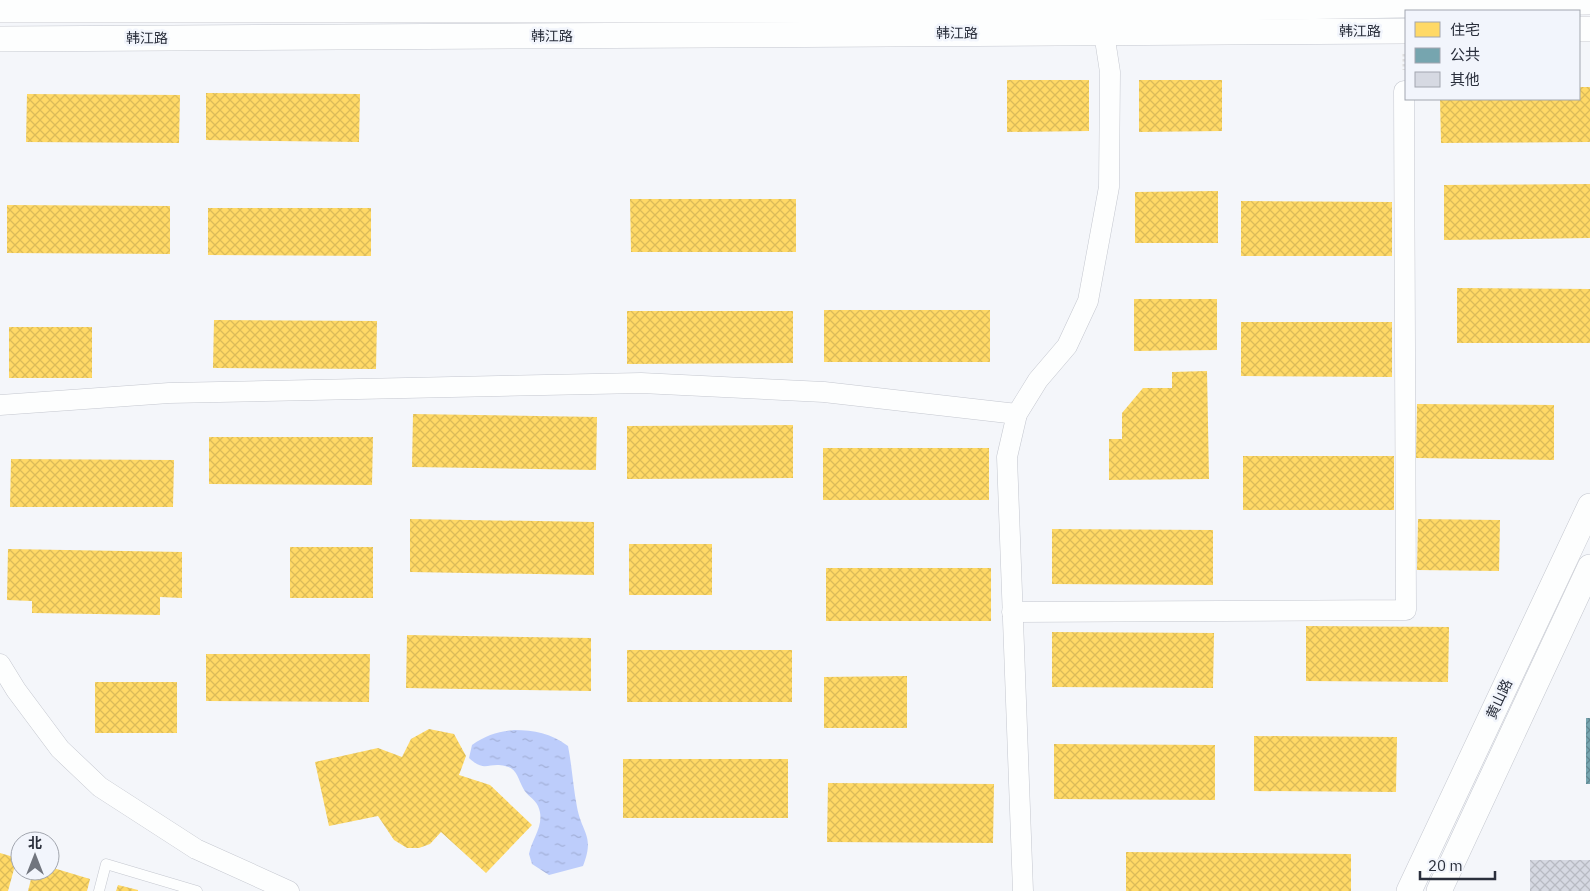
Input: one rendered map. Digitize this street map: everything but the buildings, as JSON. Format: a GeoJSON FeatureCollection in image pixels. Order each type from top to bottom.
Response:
{"type":"FeatureCollection","features":[{"type":"Feature","properties":{"kind":"street","name":"韩江路"},"geometry":{"type":"LineString","coordinates":[[0,38],[1590,2]]}},
{"type":"Feature","properties":{"kind":"street","name":"韩江路"},"geometry":{"type":"LineString","coordinates":[[0,10],[1102,14],[1405,31]]}},
{"type":"Feature","properties":{"kind":"street"},"geometry":{"type":"LineString","coordinates":[[1022,891],[1007,457],[1017,414],[1038,380],[1067,346],[1088,301],[1109,187],[1110,72],[1102,14]]}},
{"type":"Feature","properties":{"kind":"street"},"geometry":{"type":"LineString","coordinates":[[1012,612],[1406,610],[1404,91]]}},
{"type":"Feature","properties":{"kind":"street"},"geometry":{"type":"LineString","coordinates":[[0,405],[169,393],[641,383],[824,392],[1017,414]]}},
{"type":"Feature","properties":{"kind":"street","name":"黄山路"},"geometry":{"type":"LineString","coordinates":[[1409,891],[1590,506]]}},
{"type":"Feature","properties":{"kind":"street","name":"黄山路"},"geometry":{"type":"LineString","coordinates":[[1439,891],[1590,567]]}},
{"type":"Feature","properties":{"kind":"street"},"geometry":{"type":"LineString","coordinates":[[0,664],[16,690],[60,749],[100,787],[196,849],[289,891]]}},
{"type":"Feature","properties":{"kind":"lane"},"geometry":{"type":"LineString","coordinates":[[99,891],[106,864],[197,891]]}},
{"type":"Feature","properties":{"kind":"path"},"geometry":{"type":"LineString","coordinates":[[1404,91],[1405,31]]}},
{"type":"Feature","properties":{"kind":"water"},"geometry":{"type":"Polygon","coordinates":[[[514,730],[542,733],[568,746],[577,807],[588,841],[583,866],[549,875],[532,864],[529,854],[538,831],[540,819],[537,804],[524,790],[517,774],[512,769],[499,765],[479,765],[469,758],[472,745],[492,734],[514,730]]]}}]}
